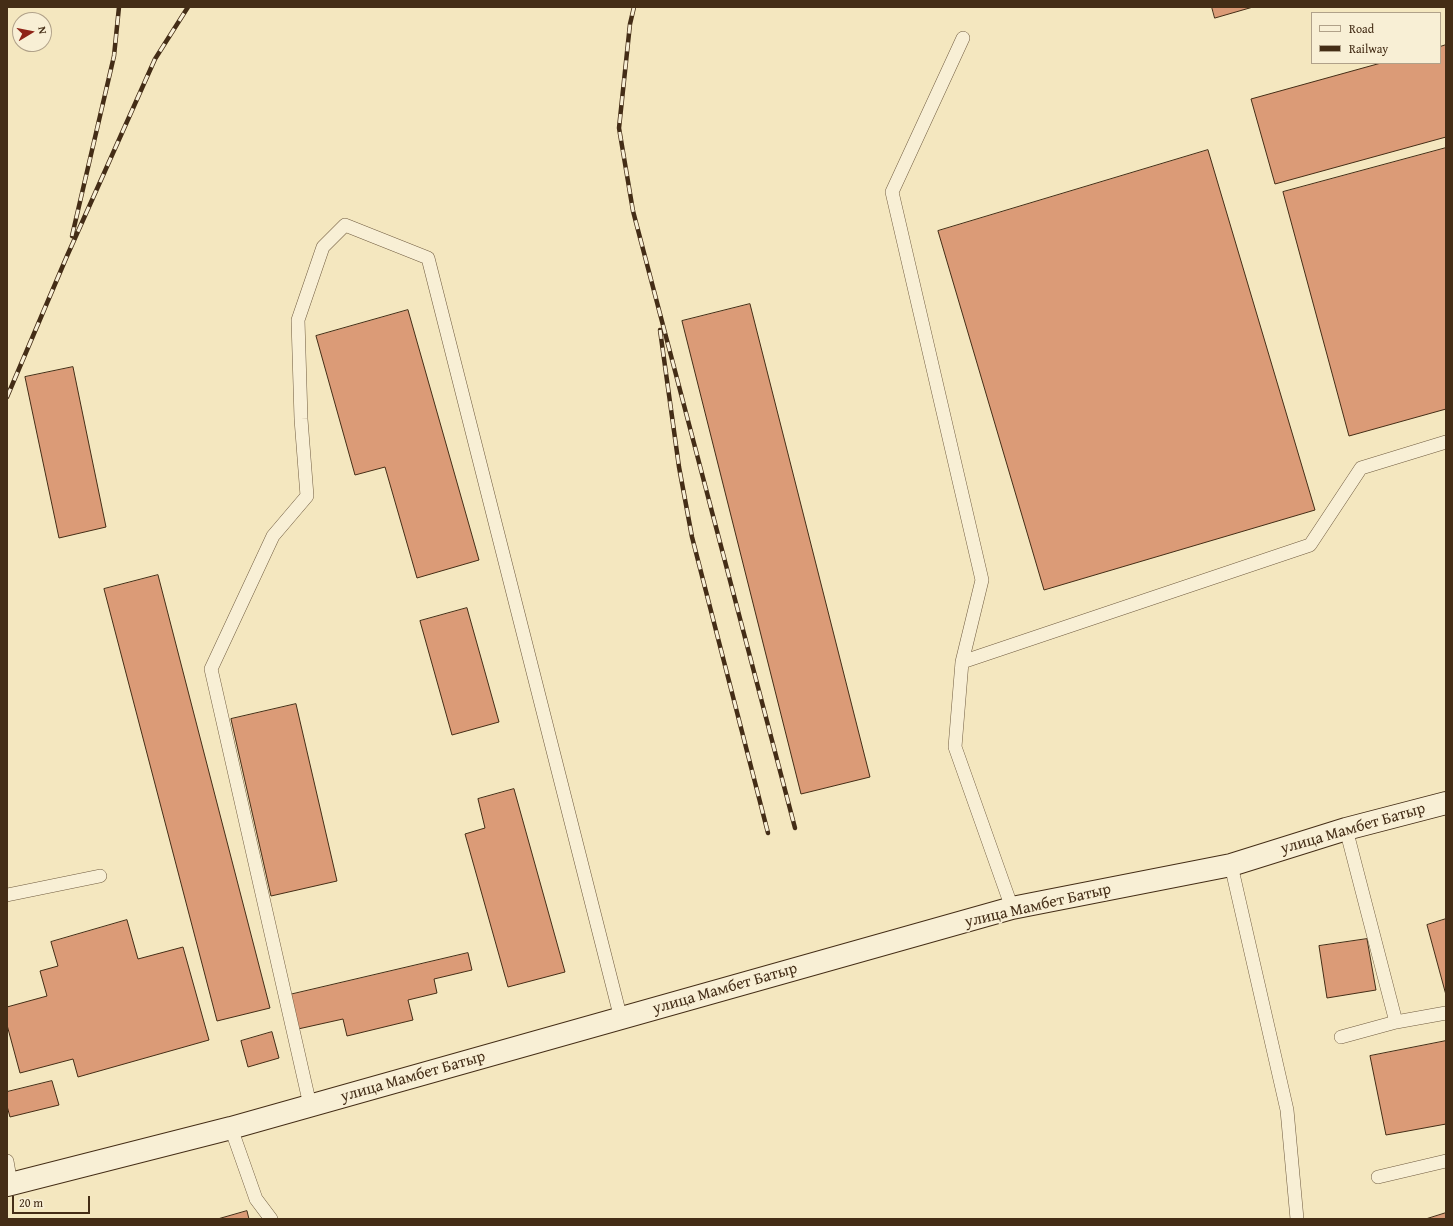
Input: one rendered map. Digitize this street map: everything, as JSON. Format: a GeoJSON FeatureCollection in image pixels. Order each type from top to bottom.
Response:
{"type":"FeatureCollection","features":[{"type":"Feature","properties":{"kind":"main road","name":"улица Мамбет Батыр"},"geometry":{"type":"LineString","coordinates":[[9,1185],[231,1128],[1012,908],[1231,865],[1346,830],[1446,803]]}},
{"type":"Feature","properties":{"kind":"lane"},"geometry":{"type":"LineString","coordinates":[[963,38],[892,192],[982,580],[962,662],[955,747],[1012,908]]}},
{"type":"Feature","properties":{"kind":"lane"},"geometry":{"type":"LineString","coordinates":[[310,1105],[211,669],[273,536],[307,496],[301,419],[298,320],[323,247],[345,225],[428,258],[620,1019]]}},
{"type":"Feature","properties":{"kind":"lane"},"geometry":{"type":"LineString","coordinates":[[962,662],[1310,545],[1361,468],[1446,442]]}},
{"type":"Feature","properties":{"kind":"lane"},"geometry":{"type":"LineString","coordinates":[[1346,830],[1396,1022]]}},
{"type":"Feature","properties":{"kind":"lane"},"geometry":{"type":"LineString","coordinates":[[1231,865],[1288,1110],[1298,1219]]}},
{"type":"Feature","properties":{"kind":"lane"},"geometry":{"type":"LineString","coordinates":[[7,895],[100,876]]}},
{"type":"Feature","properties":{"kind":"lane"},"geometry":{"type":"LineString","coordinates":[[1342,1037],[1396,1022],[1446,1013]]}},
{"type":"Feature","properties":{"kind":"lane"},"geometry":{"type":"LineString","coordinates":[[231,1128],[256,1199],[271,1219]]}},
{"type":"Feature","properties":{"kind":"lane"},"geometry":{"type":"LineString","coordinates":[[7,1161],[9,1185]]}},
{"type":"Feature","properties":{"kind":"lane"},"geometry":{"type":"LineString","coordinates":[[1378,1177],[1446,1161]]}},
{"type":"Feature","properties":{"kind":"building"},"geometry":{"type":"Polygon","coordinates":[[[1212,7],[1253,7],[1215,18],[1212,7]]]}},
{"type":"Feature","properties":{"kind":"building"},"geometry":{"type":"Polygon","coordinates":[[[1446,45],[1446,137],[1275,184],[1251,99],[1377,64],[1441,64],[1441,47],[1446,45]]]}},
{"type":"Feature","properties":{"kind":"building"},"geometry":{"type":"Polygon","coordinates":[[[1446,148],[1446,409],[1349,436],[1283,192],[1446,148]]]}},
{"type":"Feature","properties":{"kind":"building"},"geometry":{"type":"Polygon","coordinates":[[[1208,150],[1315,510],[1044,590],[938,231],[1208,150]]]}},
{"type":"Feature","properties":{"kind":"building"},"geometry":{"type":"Polygon","coordinates":[[[750,304],[870,777],[801,794],[682,321],[750,304]]]}},
{"type":"Feature","properties":{"kind":"building"},"geometry":{"type":"Polygon","coordinates":[[[408,310],[479,560],[417,578],[385,467],[355,475],[316,336],[408,310]]]}},
{"type":"Feature","properties":{"kind":"building"},"geometry":{"type":"Polygon","coordinates":[[[73,367],[106,527],[59,538],[25,377],[73,367]]]}},
{"type":"Feature","properties":{"kind":"building"},"geometry":{"type":"Polygon","coordinates":[[[158,575],[270,1008],[217,1021],[104,589],[158,575]]]}},
{"type":"Feature","properties":{"kind":"building"},"geometry":{"type":"Polygon","coordinates":[[[467,608],[499,722],[452,735],[420,621],[467,608]]]}},
{"type":"Feature","properties":{"kind":"building"},"geometry":{"type":"Polygon","coordinates":[[[296,704],[337,881],[271,896],[231,719],[296,704]]]}},
{"type":"Feature","properties":{"kind":"building"},"geometry":{"type":"Polygon","coordinates":[[[514,789],[565,972],[508,987],[465,834],[485,828],[478,799],[514,789]]]}},
{"type":"Feature","properties":{"kind":"building"},"geometry":{"type":"Polygon","coordinates":[[[1446,919],[1446,995],[1427,925],[1446,919]]]}},
{"type":"Feature","properties":{"kind":"building"},"geometry":{"type":"Polygon","coordinates":[[[127,920],[138,959],[183,947],[209,1040],[78,1077],[73,1059],[20,1073],[7,1025],[7,1007],[47,996],[40,971],[58,966],[51,942],[127,920]]]}},
{"type":"Feature","properties":{"kind":"building"},"geometry":{"type":"Polygon","coordinates":[[[1367,939],[1376,990],[1327,998],[1319,946],[1367,939]]]}},
{"type":"Feature","properties":{"kind":"building"},"geometry":{"type":"Polygon","coordinates":[[[468,953],[472,970],[434,979],[437,993],[408,1000],[413,1020],[347,1036],[343,1019],[298,1029],[289,995],[468,953]]]}},
{"type":"Feature","properties":{"kind":"building"},"geometry":{"type":"Polygon","coordinates":[[[272,1032],[279,1058],[248,1067],[241,1041],[272,1032]]]}},
{"type":"Feature","properties":{"kind":"building"},"geometry":{"type":"Polygon","coordinates":[[[1446,1041],[1446,1124],[1386,1135],[1370,1056],[1446,1041]]]}},
{"type":"Feature","properties":{"kind":"building"},"geometry":{"type":"Polygon","coordinates":[[[52,1081],[59,1105],[10,1117],[7,1106],[7,1092],[52,1081]]]}},
{"type":"Feature","properties":{"kind":"building"},"geometry":{"type":"Polygon","coordinates":[[[247,1211],[249,1219],[218,1219],[247,1211]]]}},
{"type":"Feature","properties":{"kind":"building"},"geometry":{"type":"Polygon","coordinates":[[[1446,1213],[1446,1219],[1426,1219],[1446,1213]]]}},
{"type":"Feature","properties":{"kind":"railway"},"geometry":{"type":"LineString","coordinates":[[72,236],[114,56],[119,7]]}},
{"type":"Feature","properties":{"kind":"railway"},"geometry":{"type":"LineString","coordinates":[[7,397],[67,256],[155,59],[188,7]]}},
{"type":"Feature","properties":{"kind":"railway"},"geometry":{"type":"LineString","coordinates":[[634,7],[630,24],[619,128],[633,211],[795,828]]}},
{"type":"Feature","properties":{"kind":"railway"},"geometry":{"type":"LineString","coordinates":[[660,330],[679,467],[692,537],[768,833]]}}]}
